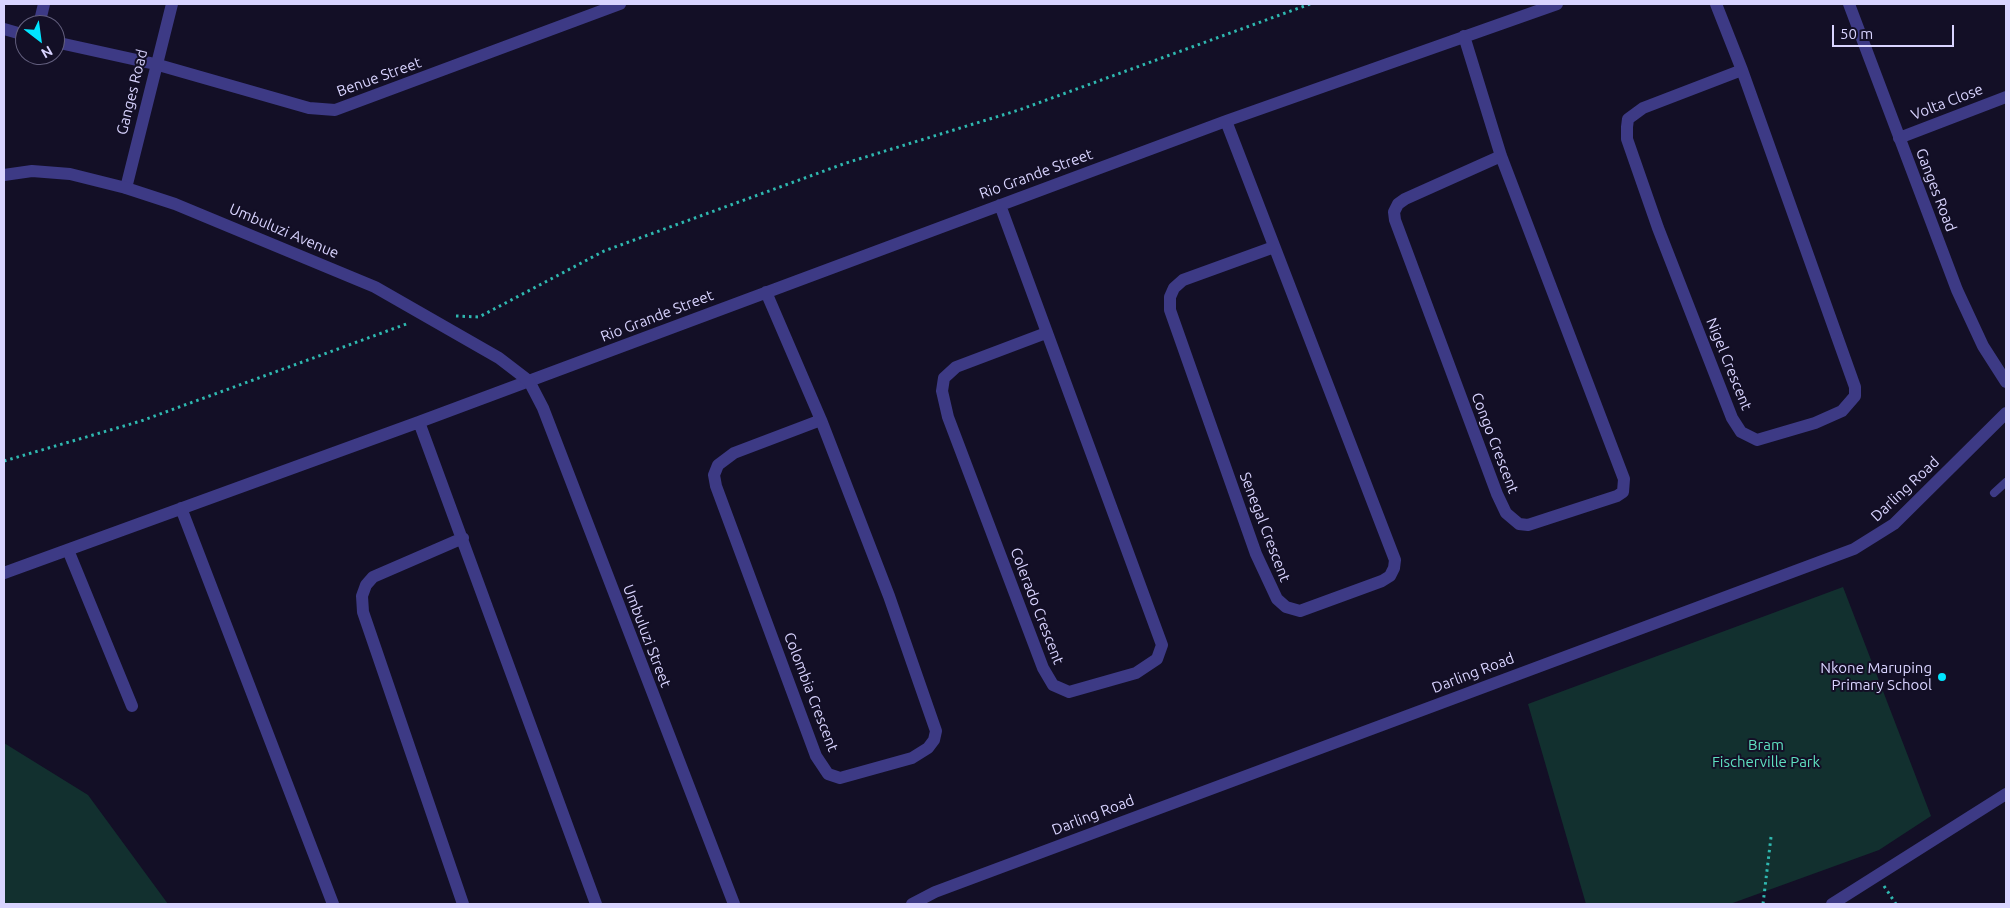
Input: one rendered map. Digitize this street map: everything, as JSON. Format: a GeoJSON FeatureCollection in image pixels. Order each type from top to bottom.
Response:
{"type":"FeatureCollection","features":[{"type":"Feature","properties":{"kind":"street","name":"Ganges Road"},"geometry":{"type":"LineString","coordinates":[[126,188],[155,64],[172,4]]}},
{"type":"Feature","properties":{"kind":"street","name":"Benue Street"},"geometry":{"type":"LineString","coordinates":[[65,44],[155,64],[309,108],[335,110],[620,4]]}},
{"type":"Feature","properties":{"kind":"street","name":"Rio Grande Street"},"geometry":{"type":"LineString","coordinates":[[4,573],[419,422],[1226,121],[1557,4]]}},
{"type":"Feature","properties":{"kind":"street","name":"Nigel Crescent"},"geometry":{"type":"LineString","coordinates":[[1716,4],[1742,70],[1855,387],[1855,396],[1842,411],[1815,423],[1757,440],[1741,432],[1728,410],[1658,228],[1627,139],[1628,119],[1643,108],[1742,70]]}},
{"type":"Feature","properties":{"kind":"street","name":"Ganges Road"},"geometry":{"type":"LineString","coordinates":[[1849,4],[1957,290],[1983,346],[2006,382]]}},
{"type":"Feature","properties":{"kind":"street","name":"Congo Crescent"},"geometry":{"type":"LineString","coordinates":[[1464,36],[1501,156],[1624,479],[1622,492],[1617,496],[1528,525],[1519,524],[1506,513],[1497,494],[1395,220],[1394,212],[1398,204],[1405,198],[1501,156]]}},
{"type":"Feature","properties":{"kind":"street","name":"Volta Close"},"geometry":{"type":"LineString","coordinates":[[1899,138],[2006,97]]}},
{"type":"Feature","properties":{"kind":"street","name":"Senegal Crescent"},"geometry":{"type":"LineString","coordinates":[[1226,121],[1395,560],[1390,576],[1382,581],[1300,610],[1286,607],[1277,599],[1256,554],[1170,310],[1170,297],[1174,288],[1183,280],[1274,247]]}},
{"type":"Feature","properties":{"kind":"street","name":"Umbuluzi Avenue"},"geometry":{"type":"LineString","coordinates":[[4,175],[32,171],[53,172],[126,188],[175,204],[375,287],[499,358],[529,381]]}},
{"type":"Feature","properties":{"kind":"street","name":"Colerado Crescent"},"geometry":{"type":"LineString","coordinates":[[1000,205],[1162,645],[1157,659],[1136,673],[1069,692],[1052,685],[1043,668],[948,417],[942,391],[944,378],[956,367],[1046,333]]}},
{"type":"Feature","properties":{"kind":"street","name":"Colombia Crescent"},"geometry":{"type":"LineString","coordinates":[[766,292],[821,420],[889,596],[936,731],[934,740],[928,748],[912,758],[840,778],[828,774],[816,756],[716,486],[714,475],[718,464],[734,452],[821,420]]}},
{"type":"Feature","properties":{"kind":"street","name":"Umbuluzi Street"},"geometry":{"type":"LineString","coordinates":[[529,381],[543,408],[734,904]]}},
{"type":"Feature","properties":{"kind":"street","name":"Darling Road"},"geometry":{"type":"LineString","coordinates":[[912,904],[935,892],[1854,549],[1894,524],[2006,413]]}},
{"type":"Feature","properties":{"kind":"street"},"geometry":{"type":"LineString","coordinates":[[419,422],[596,904]]}},
{"type":"Feature","properties":{"kind":"street"},"geometry":{"type":"LineString","coordinates":[[181,508],[333,904]]}},
{"type":"Feature","properties":{"kind":"street"},"geometry":{"type":"LineString","coordinates":[[462,904],[363,612],[362,596],[366,585],[373,577],[463,538]]}},
{"type":"Feature","properties":{"kind":"street"},"geometry":{"type":"LineString","coordinates":[[68,550],[132,706]]}},
{"type":"Feature","properties":{"kind":"street"},"geometry":{"type":"LineString","coordinates":[[1832,904],[2006,794]]}},
{"type":"Feature","properties":{"kind":"lane"},"geometry":{"type":"LineString","coordinates":[[1994,493],[2006,482]]}},
{"type":"Feature","properties":{"kind":"path"},"geometry":{"type":"LineString","coordinates":[[453,316],[479,316],[604,251],[846,163],[1019,110],[1310,4]]}},
{"type":"Feature","properties":{"kind":"path"},"geometry":{"type":"LineString","coordinates":[[4,461],[141,421],[427,316]]}},
{"type":"Feature","properties":{"kind":"path"},"geometry":{"type":"LineString","coordinates":[[1763,904],[1771,837]]}},
{"type":"Feature","properties":{"kind":"path"},"geometry":{"type":"LineString","coordinates":[[1878,874],[1896,904]]}},
{"type":"Feature","properties":{"kind":"green space","name":"Bram Fischerville Park"},"geometry":{"type":"Polygon","coordinates":[[[1843,587],[1931,816],[1879,850],[1730,904],[1586,904],[1528,704],[1843,587]]]}},
{"type":"Feature","properties":{"kind":"green space"},"geometry":{"type":"Polygon","coordinates":[[[4,743],[88,795],[168,904],[4,904],[4,743]]]}},
{"type":"Feature","properties":{"kind":"place","name":"Nkone Maruping Primary School"},"geometry":{"type":"Point","coordinates":[1942,677]}}]}
